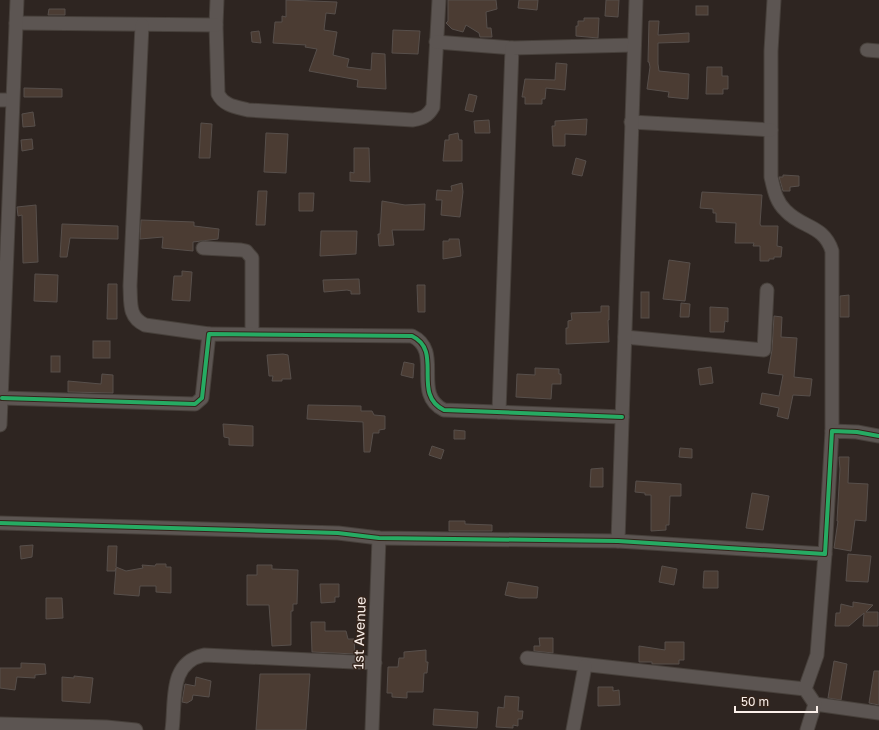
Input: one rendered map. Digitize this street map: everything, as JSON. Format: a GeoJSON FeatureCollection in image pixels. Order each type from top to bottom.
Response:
{"type":"FeatureCollection","features":[{"type":"Feature","properties":{"kind":"street"},"geometry":{"type":"LineString","coordinates":[[0,425],[2,398],[6,100],[16,23],[17,0]]}},
{"type":"Feature","properties":{"kind":"street"},"geometry":{"type":"LineString","coordinates":[[217,0],[216,25],[218,94],[221,100],[229,105],[248,110],[413,120],[424,118],[430,114],[434,107],[439,0]]}},
{"type":"Feature","properties":{"kind":"street"},"geometry":{"type":"LineString","coordinates":[[618,541],[636,0]]}},
{"type":"Feature","properties":{"kind":"street"},"geometry":{"type":"LineString","coordinates":[[774,0],[771,50],[771,177],[775,197],[786,212],[820,232],[829,241],[832,251],[832,431],[825,554],[817,654],[805,689]]}},
{"type":"Feature","properties":{"kind":"street"},"geometry":{"type":"LineString","coordinates":[[16,23],[216,25]]}},
{"type":"Feature","properties":{"kind":"street"},"geometry":{"type":"LineString","coordinates":[[142,25],[130,286],[131,314],[137,322],[144,325],[209,334],[412,336],[420,340],[426,348],[430,398],[435,405],[444,410],[622,417]]}},
{"type":"Feature","properties":{"kind":"street"},"geometry":{"type":"LineString","coordinates":[[436,42],[512,48],[634,45]]}},
{"type":"Feature","properties":{"kind":"street"},"geometry":{"type":"LineString","coordinates":[[499,412],[512,48]]}},
{"type":"Feature","properties":{"kind":"street"},"geometry":{"type":"LineString","coordinates":[[631,122],[771,130]]}},
{"type":"Feature","properties":{"kind":"street"},"geometry":{"type":"LineString","coordinates":[[203,248],[246,251],[252,258],[252,334]]}},
{"type":"Feature","properties":{"kind":"street"},"geometry":{"type":"LineString","coordinates":[[625,337],[764,350],[767,290]]}},
{"type":"Feature","properties":{"kind":"street"},"geometry":{"type":"LineString","coordinates":[[2,398],[195,404],[202,398],[209,334]]}},
{"type":"Feature","properties":{"kind":"street"},"geometry":{"type":"LineString","coordinates":[[832,431],[857,432],[879,436]]}},
{"type":"Feature","properties":{"kind":"street"},"geometry":{"type":"LineString","coordinates":[[0,523],[338,533],[379,538],[618,541],[825,554]]}},
{"type":"Feature","properties":{"kind":"street","name":"1st Avenue"},"geometry":{"type":"LineString","coordinates":[[372,730],[379,538]]}},
{"type":"Feature","properties":{"kind":"street"},"geometry":{"type":"LineString","coordinates":[[172,730],[173,702],[178,677],[184,666],[194,657],[204,655],[375,663]]}},
{"type":"Feature","properties":{"kind":"street"},"geometry":{"type":"LineString","coordinates":[[527,658],[585,666],[805,689]]}},
{"type":"Feature","properties":{"kind":"street"},"geometry":{"type":"LineString","coordinates":[[573,730],[585,666]]}},
{"type":"Feature","properties":{"kind":"street"},"geometry":{"type":"LineString","coordinates":[[805,689],[815,704],[879,713]]}},
{"type":"Feature","properties":{"kind":"street"},"geometry":{"type":"LineString","coordinates":[[807,730],[815,704]]}},
{"type":"Feature","properties":{"kind":"street"},"geometry":{"type":"LineString","coordinates":[[0,724],[106,727],[136,730]]}},
{"type":"Feature","properties":{"kind":"building"},"geometry":{"type":"Polygon","coordinates":[[[286,0],[337,2],[335,14],[326,13],[324,30],[337,32],[333,55],[349,59],[347,67],[371,70],[372,53],[385,54],[386,89],[357,87],[358,80],[309,71],[317,49],[305,47],[306,45],[273,43],[275,22],[282,22],[282,16],[286,17],[286,0]]]}},
{"type":"Feature","properties":{"kind":"building"},"geometry":{"type":"Polygon","coordinates":[[[448,0],[496,0],[497,9],[486,12],[487,28],[491,28],[492,37],[480,37],[479,33],[466,25],[463,32],[452,29],[446,23],[448,21],[448,0]]]}},
{"type":"Feature","properties":{"kind":"building"},"geometry":{"type":"Polygon","coordinates":[[[519,0],[538,0],[537,10],[518,8],[519,0]]]}},
{"type":"Feature","properties":{"kind":"building"},"geometry":{"type":"Polygon","coordinates":[[[606,0],[619,0],[618,17],[605,16],[606,0]]]}},
{"type":"Feature","properties":{"kind":"building"},"geometry":{"type":"Polygon","coordinates":[[[696,6],[708,6],[708,15],[696,15],[696,6]]]}},
{"type":"Feature","properties":{"kind":"building"},"geometry":{"type":"Polygon","coordinates":[[[49,9],[65,9],[65,15],[48,15],[49,9]]]}},
{"type":"Feature","properties":{"kind":"building"},"geometry":{"type":"Polygon","coordinates":[[[584,18],[599,18],[598,38],[576,36],[576,26],[578,26],[578,21],[584,21],[584,18]]]}},
{"type":"Feature","properties":{"kind":"building"},"geometry":{"type":"Polygon","coordinates":[[[649,21],[659,21],[658,35],[689,33],[689,42],[658,43],[659,71],[689,74],[688,99],[668,97],[669,92],[647,89],[650,67],[648,62],[649,21]]]}},
{"type":"Feature","properties":{"kind":"building"},"geometry":{"type":"Polygon","coordinates":[[[393,30],[420,31],[418,54],[392,53],[393,30]]]}},
{"type":"Feature","properties":{"kind":"building"},"geometry":{"type":"Polygon","coordinates":[[[259,31],[261,43],[252,42],[251,32],[259,31]]]}},
{"type":"Feature","properties":{"kind":"building"},"geometry":{"type":"Polygon","coordinates":[[[556,63],[567,64],[565,90],[546,88],[545,99],[542,99],[542,104],[525,104],[525,97],[522,97],[525,79],[555,80],[556,63]]]}},
{"type":"Feature","properties":{"kind":"building"},"geometry":{"type":"Polygon","coordinates":[[[707,67],[722,67],[722,76],[728,76],[728,89],[723,89],[723,94],[706,94],[707,67]]]}},
{"type":"Feature","properties":{"kind":"building"},"geometry":{"type":"Polygon","coordinates":[[[24,88],[62,89],[62,97],[24,97],[24,88]]]}},
{"type":"Feature","properties":{"kind":"building"},"geometry":{"type":"Polygon","coordinates":[[[469,94],[477,96],[473,112],[465,110],[469,94]]]}},
{"type":"Feature","properties":{"kind":"building"},"geometry":{"type":"Polygon","coordinates":[[[33,112],[35,126],[23,127],[22,114],[33,112]]]}},
{"type":"Feature","properties":{"kind":"building"},"geometry":{"type":"Polygon","coordinates":[[[587,119],[586,135],[565,134],[565,146],[553,146],[552,126],[555,126],[555,121],[587,119]]]}},
{"type":"Feature","properties":{"kind":"building"},"geometry":{"type":"Polygon","coordinates":[[[489,120],[490,133],[475,133],[474,121],[489,120]]]}},
{"type":"Feature","properties":{"kind":"building"},"geometry":{"type":"Polygon","coordinates":[[[201,123],[212,124],[210,158],[199,158],[201,123]]]}},
{"type":"Feature","properties":{"kind":"building"},"geometry":{"type":"Polygon","coordinates":[[[266,133],[288,134],[286,173],[264,172],[266,133]]]}},
{"type":"Feature","properties":{"kind":"building"},"geometry":{"type":"Polygon","coordinates":[[[458,133],[459,140],[462,140],[462,161],[443,161],[445,140],[449,140],[449,135],[458,133]]]}},
{"type":"Feature","properties":{"kind":"building"},"geometry":{"type":"Polygon","coordinates":[[[32,139],[33,149],[22,151],[21,140],[32,139]]]}},
{"type":"Feature","properties":{"kind":"building"},"geometry":{"type":"Polygon","coordinates":[[[354,148],[369,148],[370,182],[350,181],[350,172],[354,173],[354,148]]]}},
{"type":"Feature","properties":{"kind":"building"},"geometry":{"type":"Polygon","coordinates":[[[576,158],[586,161],[582,176],[572,174],[576,158]]]}},
{"type":"Feature","properties":{"kind":"building"},"geometry":{"type":"Polygon","coordinates":[[[783,175],[799,176],[799,186],[790,187],[790,191],[783,191],[779,177],[783,177],[783,175]]]}},
{"type":"Feature","properties":{"kind":"building"},"geometry":{"type":"Polygon","coordinates":[[[462,183],[463,192],[460,217],[441,215],[442,200],[436,200],[437,190],[452,191],[451,186],[462,183]]]}},
{"type":"Feature","properties":{"kind":"building"},"geometry":{"type":"Polygon","coordinates":[[[258,191],[267,191],[265,225],[256,225],[258,191]]]}},
{"type":"Feature","properties":{"kind":"building"},"geometry":{"type":"Polygon","coordinates":[[[702,192],[762,195],[760,224],[761,226],[778,226],[777,246],[782,247],[781,257],[774,257],[774,259],[769,259],[769,261],[760,261],[760,246],[753,246],[754,243],[735,243],[736,223],[716,222],[716,213],[713,213],[713,209],[700,208],[702,192]]]}},
{"type":"Feature","properties":{"kind":"building"},"geometry":{"type":"Polygon","coordinates":[[[299,193],[314,193],[313,211],[299,211],[299,193]]]}},
{"type":"Feature","properties":{"kind":"building"},"geometry":{"type":"Polygon","coordinates":[[[382,201],[405,205],[425,204],[424,230],[392,230],[394,245],[379,246],[378,234],[380,234],[382,201]]]}},
{"type":"Feature","properties":{"kind":"building"},"geometry":{"type":"Polygon","coordinates":[[[36,205],[38,262],[23,263],[22,215],[18,216],[17,207],[36,205]]]}},
{"type":"Feature","properties":{"kind":"building"},"geometry":{"type":"Polygon","coordinates":[[[141,220],[194,222],[194,226],[219,229],[218,239],[193,242],[193,251],[162,248],[163,237],[140,239],[141,220]]]}},
{"type":"Feature","properties":{"kind":"building"},"geometry":{"type":"Polygon","coordinates":[[[62,224],[118,226],[118,239],[70,238],[67,257],[60,257],[62,224]]]}},
{"type":"Feature","properties":{"kind":"building"},"geometry":{"type":"Polygon","coordinates":[[[321,231],[357,231],[356,254],[320,256],[321,231]]]}},
{"type":"Feature","properties":{"kind":"building"},"geometry":{"type":"Polygon","coordinates":[[[449,239],[459,239],[461,256],[443,259],[443,241],[449,241],[449,239]]]}},
{"type":"Feature","properties":{"kind":"building"},"geometry":{"type":"Polygon","coordinates":[[[669,260],[690,263],[685,301],[663,299],[669,260]]]}},
{"type":"Feature","properties":{"kind":"building"},"geometry":{"type":"Polygon","coordinates":[[[182,271],[192,272],[190,301],[172,300],[174,276],[182,276],[182,271]]]}},
{"type":"Feature","properties":{"kind":"building"},"geometry":{"type":"Polygon","coordinates":[[[35,274],[58,275],[57,302],[34,301],[35,274]]]}},
{"type":"Feature","properties":{"kind":"building"},"geometry":{"type":"Polygon","coordinates":[[[359,279],[360,294],[351,294],[351,291],[347,290],[324,292],[323,280],[359,279]]]}},
{"type":"Feature","properties":{"kind":"building"},"geometry":{"type":"Polygon","coordinates":[[[108,284],[117,284],[117,319],[107,319],[108,284]]]}},
{"type":"Feature","properties":{"kind":"building"},"geometry":{"type":"Polygon","coordinates":[[[417,285],[425,285],[425,312],[418,312],[417,285]]]}},
{"type":"Feature","properties":{"kind":"building"},"geometry":{"type":"Polygon","coordinates":[[[641,292],[649,292],[649,318],[641,318],[641,292]]]}},
{"type":"Feature","properties":{"kind":"building"},"geometry":{"type":"Polygon","coordinates":[[[849,295],[849,317],[840,317],[840,296],[849,295]]]}},
{"type":"Feature","properties":{"kind":"building"},"geometry":{"type":"Polygon","coordinates":[[[681,303],[690,304],[689,317],[680,317],[681,303]]]}},
{"type":"Feature","properties":{"kind":"building"},"geometry":{"type":"Polygon","coordinates":[[[601,306],[609,306],[609,342],[566,344],[566,328],[568,328],[568,321],[572,320],[571,313],[601,312],[601,306]]]}},
{"type":"Feature","properties":{"kind":"building"},"geometry":{"type":"Polygon","coordinates":[[[710,307],[728,308],[728,322],[725,321],[724,332],[710,332],[710,307]]]}},
{"type":"Feature","properties":{"kind":"building"},"geometry":{"type":"Polygon","coordinates":[[[774,316],[782,317],[781,337],[797,338],[794,377],[812,379],[810,396],[793,395],[788,419],[777,416],[779,408],[760,404],[762,393],[779,396],[783,375],[768,373],[772,350],[774,316]]]}},
{"type":"Feature","properties":{"kind":"building"},"geometry":{"type":"Polygon","coordinates":[[[93,341],[110,341],[110,358],[93,358],[93,341]]]}},
{"type":"Feature","properties":{"kind":"building"},"geometry":{"type":"Polygon","coordinates":[[[267,355],[288,355],[291,379],[272,381],[273,376],[269,376],[267,355]]]}},
{"type":"Feature","properties":{"kind":"building"},"geometry":{"type":"Polygon","coordinates":[[[51,356],[60,356],[60,372],[51,372],[51,356]]]}},
{"type":"Feature","properties":{"kind":"building"},"geometry":{"type":"Polygon","coordinates":[[[404,362],[414,364],[413,378],[401,375],[404,362]]]}},
{"type":"Feature","properties":{"kind":"building"},"geometry":{"type":"Polygon","coordinates":[[[711,367],[713,383],[700,385],[698,369],[711,367]]]}},
{"type":"Feature","properties":{"kind":"building"},"geometry":{"type":"Polygon","coordinates":[[[535,368],[559,369],[559,374],[561,374],[561,384],[552,384],[551,399],[516,397],[517,374],[535,375],[535,368]]]}},
{"type":"Feature","properties":{"kind":"building"},"geometry":{"type":"Polygon","coordinates":[[[102,374],[113,375],[113,393],[68,392],[68,381],[101,384],[102,374]]]}},
{"type":"Feature","properties":{"kind":"building"},"geometry":{"type":"Polygon","coordinates":[[[308,405],[361,406],[361,411],[372,411],[374,415],[385,416],[385,429],[379,430],[379,433],[373,433],[370,452],[364,452],[363,422],[307,419],[308,405]]]}},
{"type":"Feature","properties":{"kind":"building"},"geometry":{"type":"Polygon","coordinates":[[[223,424],[253,426],[253,446],[229,445],[229,438],[224,437],[223,424]]]}},
{"type":"Feature","properties":{"kind":"building"},"geometry":{"type":"Polygon","coordinates":[[[454,430],[465,431],[465,439],[454,439],[454,430]]]}},
{"type":"Feature","properties":{"kind":"building"},"geometry":{"type":"Polygon","coordinates":[[[432,446],[444,450],[441,459],[429,455],[432,446]]]}},
{"type":"Feature","properties":{"kind":"building"},"geometry":{"type":"Polygon","coordinates":[[[680,448],[692,449],[692,458],[679,457],[680,448]]]}},
{"type":"Feature","properties":{"kind":"building"},"geometry":{"type":"Polygon","coordinates":[[[839,457],[849,457],[848,483],[868,484],[866,521],[855,520],[851,551],[834,548],[838,521],[839,457]]]}},
{"type":"Feature","properties":{"kind":"building"},"geometry":{"type":"Polygon","coordinates":[[[603,468],[603,487],[590,487],[591,469],[603,468]]]}},
{"type":"Feature","properties":{"kind":"building"},"geometry":{"type":"Polygon","coordinates":[[[636,481],[681,484],[681,496],[670,496],[669,525],[666,525],[666,530],[651,531],[651,495],[635,492],[636,481]]]}},
{"type":"Feature","properties":{"kind":"building"},"geometry":{"type":"Polygon","coordinates":[[[752,493],[769,496],[763,530],[746,528],[752,493]]]}},
{"type":"Feature","properties":{"kind":"building"},"geometry":{"type":"Polygon","coordinates":[[[449,521],[465,521],[465,524],[492,525],[492,531],[449,531],[449,521]]]}},
{"type":"Feature","properties":{"kind":"building"},"geometry":{"type":"Polygon","coordinates":[[[33,545],[32,557],[21,559],[20,546],[33,545]]]}},
{"type":"Feature","properties":{"kind":"building"},"geometry":{"type":"Polygon","coordinates":[[[108,546],[117,546],[116,567],[126,571],[143,568],[142,565],[155,566],[156,564],[166,564],[166,567],[171,567],[171,593],[156,592],[156,586],[140,586],[139,596],[114,594],[116,568],[115,571],[107,571],[108,546]]]}},
{"type":"Feature","properties":{"kind":"building"},"geometry":{"type":"Polygon","coordinates":[[[848,554],[871,556],[868,582],[846,581],[848,554]]]}},
{"type":"Feature","properties":{"kind":"building"},"geometry":{"type":"Polygon","coordinates":[[[257,565],[272,565],[272,569],[298,570],[297,604],[293,604],[293,611],[291,611],[291,645],[272,646],[269,605],[247,605],[247,575],[257,575],[257,565]]]}},
{"type":"Feature","properties":{"kind":"building"},"geometry":{"type":"Polygon","coordinates":[[[662,566],[677,569],[674,585],[659,582],[662,566]]]}},
{"type":"Feature","properties":{"kind":"building"},"geometry":{"type":"Polygon","coordinates":[[[704,571],[718,571],[718,588],[703,588],[704,571]]]}},
{"type":"Feature","properties":{"kind":"building"},"geometry":{"type":"Polygon","coordinates":[[[508,582],[538,587],[537,598],[519,598],[505,595],[508,582]]]}},
{"type":"Feature","properties":{"kind":"building"},"geometry":{"type":"Polygon","coordinates":[[[320,584],[339,584],[339,597],[335,597],[335,602],[321,603],[320,584]]]}},
{"type":"Feature","properties":{"kind":"building"},"geometry":{"type":"Polygon","coordinates":[[[46,598],[62,598],[63,618],[46,619],[46,598]]]}},
{"type":"Feature","properties":{"kind":"building"},"geometry":{"type":"Polygon","coordinates":[[[853,602],[873,605],[866,612],[878,612],[878,626],[863,626],[864,613],[849,626],[835,626],[836,613],[840,613],[841,604],[853,607],[853,602]]]}},
{"type":"Feature","properties":{"kind":"building"},"geometry":{"type":"Polygon","coordinates":[[[311,622],[325,622],[325,631],[346,631],[348,639],[354,639],[355,654],[312,652],[311,622]]]}},
{"type":"Feature","properties":{"kind":"building"},"geometry":{"type":"Polygon","coordinates":[[[539,638],[553,638],[553,653],[534,651],[534,646],[540,646],[539,638]]]}},
{"type":"Feature","properties":{"kind":"building"},"geometry":{"type":"Polygon","coordinates":[[[665,642],[684,642],[684,660],[679,660],[679,664],[652,664],[652,662],[639,662],[639,646],[665,650],[665,642]]]}},
{"type":"Feature","properties":{"kind":"building"},"geometry":{"type":"Polygon","coordinates":[[[426,650],[426,662],[428,662],[427,673],[424,673],[423,692],[407,692],[407,698],[392,697],[392,693],[387,693],[388,667],[398,667],[399,658],[404,658],[404,652],[426,650]]]}},
{"type":"Feature","properties":{"kind":"building"},"geometry":{"type":"Polygon","coordinates":[[[834,661],[847,664],[841,700],[828,698],[834,661]]]}},
{"type":"Feature","properties":{"kind":"building"},"geometry":{"type":"Polygon","coordinates":[[[21,663],[45,664],[46,674],[35,675],[35,678],[17,677],[15,690],[0,688],[0,668],[21,668],[21,663]]]}},
{"type":"Feature","properties":{"kind":"building"},"geometry":{"type":"Polygon","coordinates":[[[874,671],[879,671],[879,705],[869,703],[874,671]]]}},
{"type":"Feature","properties":{"kind":"building"},"geometry":{"type":"Polygon","coordinates":[[[260,674],[310,674],[306,730],[256,730],[260,674]]]}},
{"type":"Feature","properties":{"kind":"building"},"geometry":{"type":"Polygon","coordinates":[[[74,676],[93,678],[90,703],[62,701],[62,677],[74,678],[74,676]]]}},
{"type":"Feature","properties":{"kind":"building"},"geometry":{"type":"Polygon","coordinates":[[[196,677],[211,681],[209,697],[193,695],[192,700],[187,703],[182,702],[185,684],[195,686],[196,677]]]}},
{"type":"Feature","properties":{"kind":"building"},"geometry":{"type":"Polygon","coordinates":[[[598,687],[613,687],[613,691],[619,690],[620,705],[598,706],[598,687]]]}},
{"type":"Feature","properties":{"kind":"building"},"geometry":{"type":"Polygon","coordinates":[[[505,696],[519,697],[518,711],[523,711],[522,719],[518,719],[518,726],[513,725],[513,728],[496,727],[498,707],[504,708],[505,696]]]}},
{"type":"Feature","properties":{"kind":"building"},"geometry":{"type":"Polygon","coordinates":[[[434,709],[478,712],[477,728],[433,725],[434,709]]]}},
{"type":"Feature","properties":{"kind":"cycle path"},"geometry":{"type":"LineString","coordinates":[[2,398],[195,404],[202,398],[209,334],[412,336],[421,343],[426,352],[430,394],[434,403],[444,410],[622,417]]}},
{"type":"Feature","properties":{"kind":"cycle path"},"geometry":{"type":"LineString","coordinates":[[0,523],[338,533],[379,538],[618,541],[825,554],[832,431],[857,432],[879,436]]}}]}
